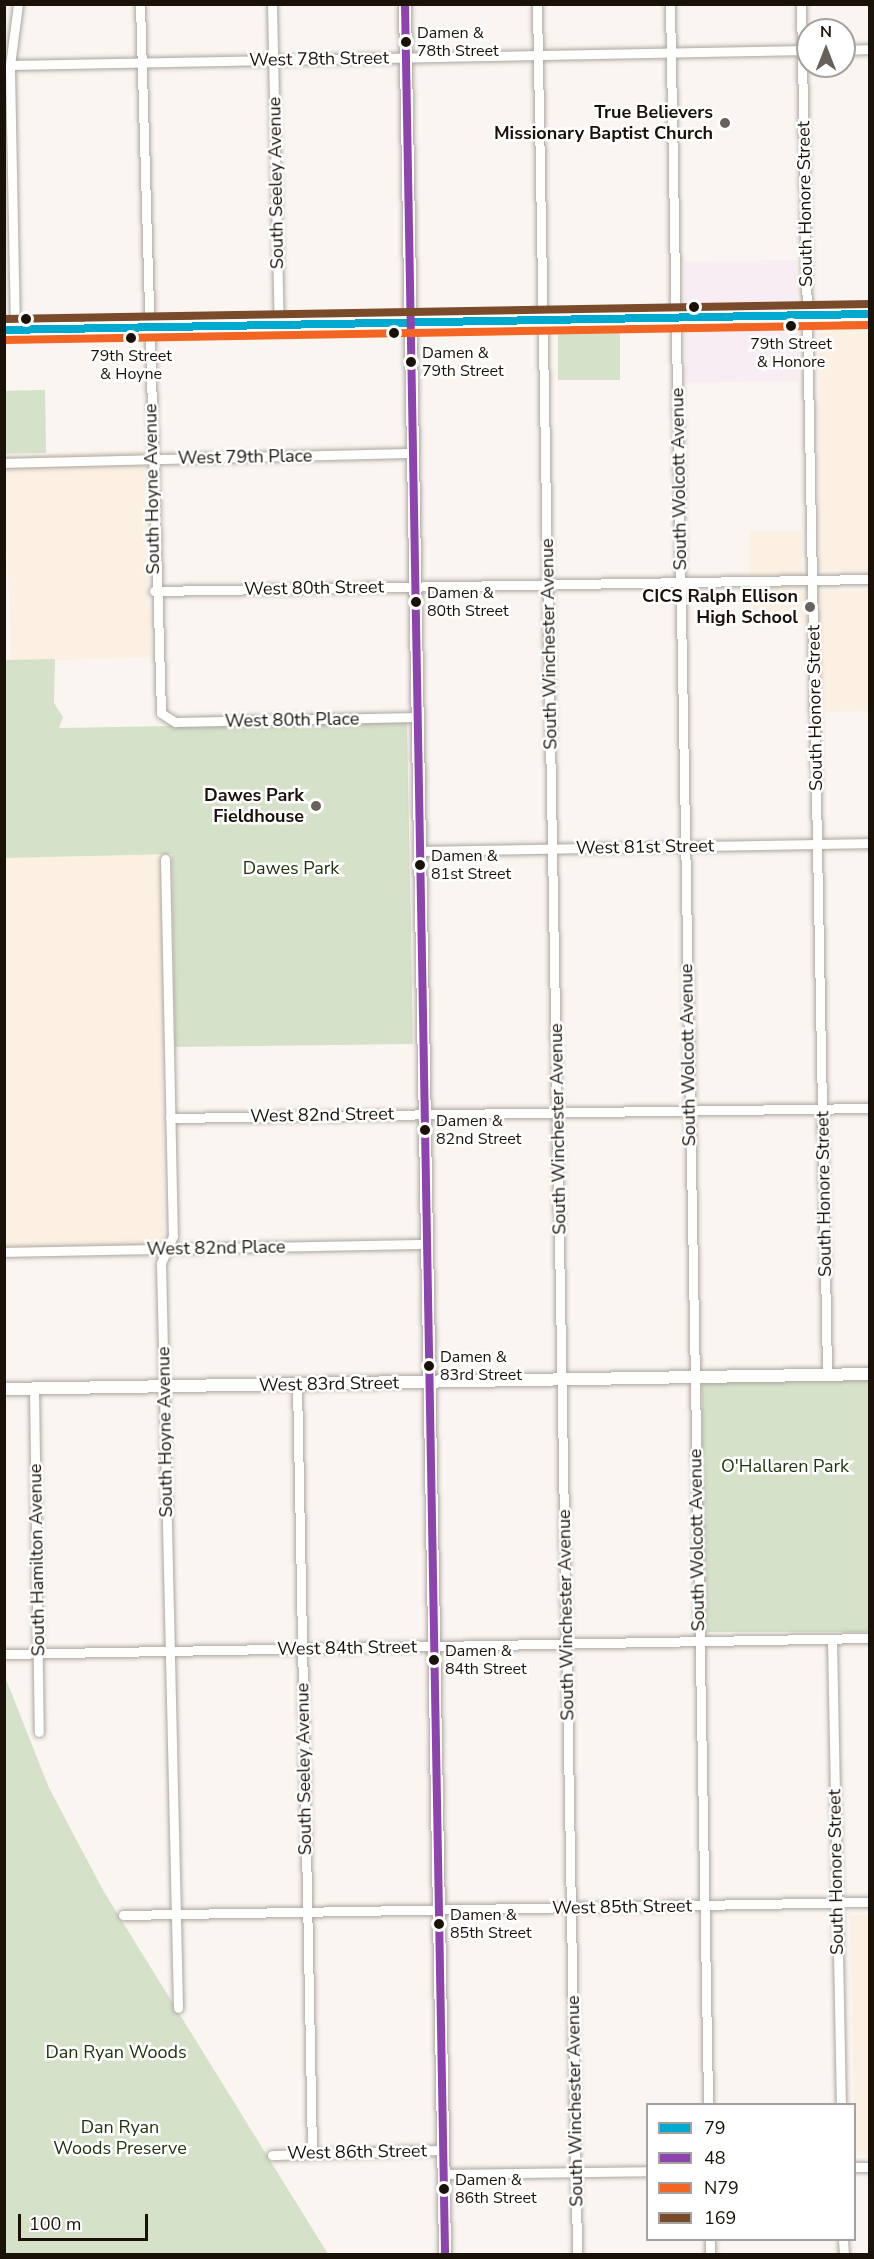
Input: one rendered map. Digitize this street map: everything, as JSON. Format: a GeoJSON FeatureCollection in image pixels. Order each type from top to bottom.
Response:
{"type":"FeatureCollection","features":[{"type":"Feature","properties":{"kind":"main road"},"geometry":{"type":"LineString","coordinates":[[10,330],[870,314]]}},
{"type":"Feature","properties":{"kind":"street"},"geometry":{"type":"LineString","coordinates":[[10,330],[10,65],[18,4]]}},
{"type":"Feature","properties":{"kind":"street","name":"South Hoyne Avenue"},"geometry":{"type":"LineString","coordinates":[[140,4],[154,591],[160,708],[165,720]]}},
{"type":"Feature","properties":{"kind":"street","name":"South Seeley Avenue"},"geometry":{"type":"LineString","coordinates":[[272,4],[279,325]]}},
{"type":"Feature","properties":{"kind":"street"},"geometry":{"type":"LineString","coordinates":[[405,4],[445,2254]]}},
{"type":"Feature","properties":{"kind":"street","name":"South Winchester Avenue"},"geometry":{"type":"LineString","coordinates":[[537,4],[577,2254]]}},
{"type":"Feature","properties":{"kind":"street","name":"South Wolcott Avenue"},"geometry":{"type":"LineString","coordinates":[[670,4],[693,1377],[708,2103]]}},
{"type":"Feature","properties":{"kind":"street","name":"West 78th Street"},"geometry":{"type":"LineString","coordinates":[[10,65],[796,50]]}},
{"type":"Feature","properties":{"kind":"street","name":"South Honore Street"},"geometry":{"type":"LineString","coordinates":[[805,78],[807,315],[827,1375]]}},
{"type":"Feature","properties":{"kind":"street","name":"West 79th Place"},"geometry":{"type":"LineString","coordinates":[[4,463],[414,453]]}},
{"type":"Feature","properties":{"kind":"street","name":"West 80th Street"},"geometry":{"type":"LineString","coordinates":[[154,591],[870,579]]}},
{"type":"Feature","properties":{"kind":"street","name":"West 80th Place"},"geometry":{"type":"LineString","coordinates":[[165,720],[418,717]]}},
{"type":"Feature","properties":{"kind":"street","name":"West 81st Street"},"geometry":{"type":"LineString","coordinates":[[421,851],[870,843]]}},
{"type":"Feature","properties":{"kind":"street","name":"South Hoyne Avenue"},"geometry":{"type":"LineString","coordinates":[[165,860],[173,1236],[161,1263],[178,2008]]}},
{"type":"Feature","properties":{"kind":"street","name":"West 82nd Street"},"geometry":{"type":"LineString","coordinates":[[170,1118],[870,1108]]}},
{"type":"Feature","properties":{"kind":"street","name":"West 82nd Place"},"geometry":{"type":"LineString","coordinates":[[4,1252],[428,1244]]}},
{"type":"Feature","properties":{"kind":"street","name":"West 83rd Street"},"geometry":{"type":"LineString","coordinates":[[4,1389],[870,1374]]}},
{"type":"Feature","properties":{"kind":"street","name":"South Seeley Avenue"},"geometry":{"type":"LineString","coordinates":[[297,1384],[312,2154]]}},
{"type":"Feature","properties":{"kind":"street","name":"South Hamilton Avenue"},"geometry":{"type":"LineString","coordinates":[[34,1389],[39,1732]]}},
{"type":"Feature","properties":{"kind":"street","name":"West 84th Street"},"geometry":{"type":"LineString","coordinates":[[4,1654],[870,1638]]}},
{"type":"Feature","properties":{"kind":"street","name":"South Honore Street"},"geometry":{"type":"LineString","coordinates":[[832,1639],[841,2103]]}},
{"type":"Feature","properties":{"kind":"street","name":"West 85th Street"},"geometry":{"type":"LineString","coordinates":[[123,1915],[870,1902]]}},
{"type":"Feature","properties":{"kind":"street","name":"West 86th Street"},"geometry":{"type":"LineString","coordinates":[[272,2154],[443,2150]]}},
{"type":"Feature","properties":{"kind":"street","name":"West 86th Street"},"geometry":{"type":"LineString","coordinates":[[443,2174],[646,2171]]}},
{"type":"Feature","properties":{"kind":"shaded area"},"geometry":{"type":"Polygon","coordinates":[[[796,260],[798,381],[686,383],[684,262],[796,260]]]}},
{"type":"Feature","properties":{"kind":"shaded area"},"geometry":{"type":"Polygon","coordinates":[[[819,326],[869,326],[869,570],[819,570],[819,326]]]}},
{"type":"Feature","properties":{"kind":"shaded area"},"geometry":{"type":"Polygon","coordinates":[[[143,451],[150,657],[11,662],[4,456],[143,451]]]}},
{"type":"Feature","properties":{"kind":"shaded area","name":"CICS Ralph Ellison High School"},"geometry":{"type":"Polygon","coordinates":[[[750,531],[802,531],[802,591],[869,591],[869,711],[821,712],[820,623],[751,624],[750,531]]]}},
{"type":"Feature","properties":{"kind":"shaded area"},"geometry":{"type":"Polygon","coordinates":[[[172,854],[175,1047],[162,1047],[164,1248],[5,1251],[4,858],[172,854]]]}},
{"type":"Feature","properties":{"kind":"shaded area"},"geometry":{"type":"Polygon","coordinates":[[[850,1915],[869,1915],[869,2154],[856,2155],[856,2103],[854,2103],[850,1915]]]}},
{"type":"Feature","properties":{"kind":"green space"},"geometry":{"type":"Polygon","coordinates":[[[558,333],[620,333],[620,380],[558,380],[558,333]]]}},
{"type":"Feature","properties":{"kind":"green space"},"geometry":{"type":"Polygon","coordinates":[[[45,390],[46,453],[6,454],[5,391],[45,390]]]}},
{"type":"Feature","properties":{"kind":"green space","name":"Dawes Park"},"geometry":{"type":"Polygon","coordinates":[[[55,659],[54,703],[63,717],[59,728],[407,722],[413,1044],[175,1047],[172,854],[5,858],[4,660],[55,659]]]}},
{"type":"Feature","properties":{"kind":"green space","name":"O'Hallaren Park"},"geometry":{"type":"Polygon","coordinates":[[[702,1379],[869,1379],[869,1632],[702,1632],[702,1379]]]}},
{"type":"Feature","properties":{"kind":"green space","name":"Dan Ryan Woods"},"geometry":{"type":"Polygon","coordinates":[[[4,1674],[49,1788],[104,1892],[328,2254],[5,2254],[4,1674]]]}},
{"type":"Feature","properties":{"kind":"transit line","name":"48"},"geometry":{"type":"LineString","coordinates":[[405,4],[445,2254]]}},
{"type":"Feature","properties":{"kind":"transit line","name":"169"},"geometry":{"type":"LineString","coordinates":[[4,319],[870,304]]}},
{"type":"Feature","properties":{"kind":"transit line","name":"79"},"geometry":{"type":"LineString","coordinates":[[4,330],[870,314]]}},
{"type":"Feature","properties":{"kind":"transit line","name":"N79"},"geometry":{"type":"LineString","coordinates":[[4,340],[870,325]]}},
{"type":"Feature","properties":{"kind":"place","name":"Damen & 78th Street"},"geometry":{"type":"Point","coordinates":[406,42]}},
{"type":"Feature","properties":{"kind":"place","name":"True Believers Missionary Baptist Church"},"geometry":{"type":"Point","coordinates":[725,123]}},
{"type":"Feature","properties":{"kind":"place","name":"79th Street & Honore"},"geometry":{"type":"Point","coordinates":[791,326]}},
{"type":"Feature","properties":{"kind":"place","name":"79th Street & Hoyne"},"geometry":{"type":"Point","coordinates":[131,338]}},
{"type":"Feature","properties":{"kind":"place","name":"Damen & 79th Street"},"geometry":{"type":"Point","coordinates":[411,362]}},
{"type":"Feature","properties":{"kind":"place","name":"Damen & 80th Street"},"geometry":{"type":"Point","coordinates":[416,602]}},
{"type":"Feature","properties":{"kind":"place","name":"CICS Ralph Ellison High School"},"geometry":{"type":"Point","coordinates":[810,607]}},
{"type":"Feature","properties":{"kind":"place","name":"Dawes Park Fieldhouse"},"geometry":{"type":"Point","coordinates":[316,806]}},
{"type":"Feature","properties":{"kind":"place","name":"Damen & 81st Street"},"geometry":{"type":"Point","coordinates":[420,865]}},
{"type":"Feature","properties":{"kind":"place","name":"Damen & 82nd Street"},"geometry":{"type":"Point","coordinates":[425,1130]}},
{"type":"Feature","properties":{"kind":"place","name":"Damen & 83rd Street"},"geometry":{"type":"Point","coordinates":[429,1366]}},
{"type":"Feature","properties":{"kind":"place","name":"Damen & 84th Street"},"geometry":{"type":"Point","coordinates":[434,1660]}},
{"type":"Feature","properties":{"kind":"place","name":"Damen & 85th Street"},"geometry":{"type":"Point","coordinates":[439,1924]}},
{"type":"Feature","properties":{"kind":"place","name":"Damen & 86th Street"},"geometry":{"type":"Point","coordinates":[444,2189]}},
{"type":"Feature","properties":{"kind":"park label","name":"Dan Ryan Woods Preserve"},"geometry":{"type":"Point","coordinates":[120,2138]}}]}
